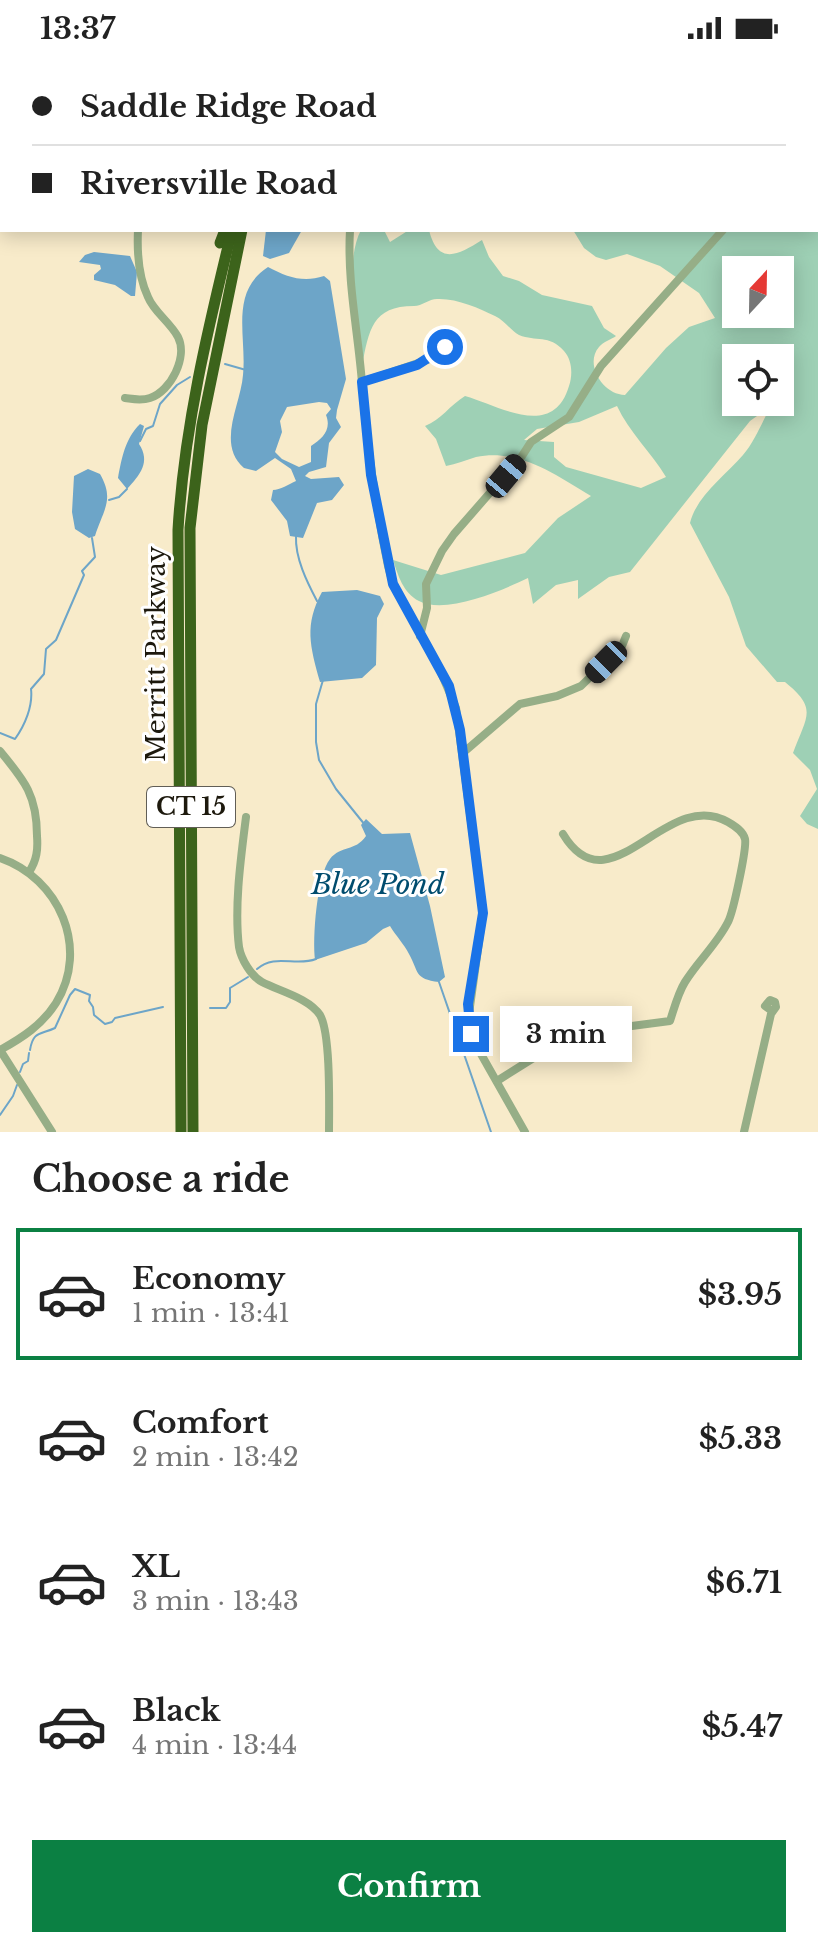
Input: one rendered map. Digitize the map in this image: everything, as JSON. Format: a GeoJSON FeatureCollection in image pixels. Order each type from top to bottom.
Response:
{"type":"FeatureCollection","features":[{"type":"Feature","properties":{"kind":"highway"},"geometry":{"type":"LineString","coordinates":[[220,243],[224,232]]}},
{"type":"Feature","properties":{"kind":"highway","name":"Merritt Parkway"},"geometry":{"type":"LineString","coordinates":[[181,1132],[178,548],[182,483],[195,399],[232,232]]}},
{"type":"Feature","properties":{"kind":"highway","name":"Merritt Parkway"},"geometry":{"type":"LineString","coordinates":[[193,1132],[190,528],[201,434],[242,232]]}},
{"type":"Feature","properties":{"kind":"highway"},"geometry":{"type":"LineString","coordinates":[[195,399],[197,343]]}},
{"type":"Feature","properties":{"kind":"street"},"geometry":{"type":"LineString","coordinates":[[125,398],[139,400],[158,394],[179,364],[182,350],[178,338],[148,299],[139,259],[138,232]]}},
{"type":"Feature","properties":{"kind":"street"},"geometry":{"type":"LineString","coordinates":[[350,232],[350,279],[371,475],[388,566],[393,584],[449,686],[464,752],[483,913],[468,1021],[477,1047],[525,1132]]}},
{"type":"Feature","properties":{"kind":"street"},"geometry":{"type":"LineString","coordinates":[[420,636],[427,608],[426,584],[454,534],[531,442],[569,417],[601,366],[721,232]]}},
{"type":"Feature","properties":{"kind":"street"},"geometry":{"type":"LineString","coordinates":[[362,382],[430,359],[456,337]]}},
{"type":"Feature","properties":{"kind":"street"},"geometry":{"type":"LineString","coordinates":[[464,752],[520,704],[566,694],[581,686],[622,646],[626,636]]}},
{"type":"Feature","properties":{"kind":"street"},"geometry":{"type":"LineString","coordinates":[[0,751],[25,782],[36,806],[38,847],[29,872]]}},
{"type":"Feature","properties":{"kind":"street"},"geometry":{"type":"LineString","coordinates":[[497,1081],[551,1047],[601,1030],[670,1021],[683,984],[729,921],[745,853],[745,840],[740,831],[725,820],[707,816],[674,822],[605,862],[585,858],[563,834]]}},
{"type":"Feature","properties":{"kind":"street"},"geometry":{"type":"LineString","coordinates":[[246,817],[239,949],[257,980],[305,1002],[320,1014],[325,1033],[329,1132]]}},
{"type":"Feature","properties":{"kind":"street"},"geometry":{"type":"LineString","coordinates":[[0,858],[29,872],[49,891],[63,915],[70,945],[63,991],[46,1017],[35,1028],[0,1050],[52,1132]]}},
{"type":"Feature","properties":{"kind":"street"},"geometry":{"type":"LineString","coordinates":[[744,1132],[772,1011]]}},
{"type":"Feature","properties":{"kind":"green space"},"geometry":{"type":"Polygon","coordinates":[[[360,232],[385,232],[390,242],[406,232],[430,232],[438,249],[450,254],[482,240],[489,257],[503,276],[519,281],[542,295],[592,306],[604,328],[616,336],[599,347],[595,354],[595,370],[610,390],[625,395],[689,327],[715,318],[699,293],[660,266],[627,254],[606,260],[584,248],[574,232],[818,232],[818,829],[800,816],[817,789],[810,770],[793,753],[805,721],[806,706],[785,682],[777,682],[746,646],[729,597],[690,523],[705,495],[747,450],[766,416],[794,416],[794,344],[722,344],[722,416],[757,416],[630,572],[609,577],[578,599],[578,580],[556,585],[533,604],[528,578],[474,599],[430,605],[409,593],[393,560],[441,575],[525,553],[558,518],[591,496],[536,465],[507,456],[476,457],[446,466],[436,439],[425,426],[465,396],[524,415],[538,416],[551,412],[561,402],[569,386],[570,363],[564,351],[553,342],[519,335],[498,318],[475,307],[437,299],[389,310],[381,315],[370,331],[362,366],[352,278],[360,232]],[[617,406],[579,422],[537,429],[524,440],[554,442],[554,457],[566,467],[641,488],[666,477],[617,406]]]}},
{"type":"Feature","properties":{"kind":"water"},"geometry":{"type":"Polygon","coordinates":[[[266,232],[301,232],[289,253],[270,259],[263,256],[266,232]]]}},
{"type":"Feature","properties":{"kind":"water"},"geometry":{"type":"Polygon","coordinates":[[[94,252],[130,256],[137,272],[135,296],[115,285],[94,280],[94,275],[101,269],[100,265],[79,262],[85,255],[94,252]]]}},
{"type":"Feature","properties":{"kind":"water"},"geometry":{"type":"Polygon","coordinates":[[[268,267],[295,278],[324,276],[330,281],[346,379],[336,418],[341,427],[329,443],[326,467],[305,476],[311,479],[339,477],[344,485],[332,500],[317,503],[303,538],[290,536],[287,521],[271,500],[273,490],[296,481],[291,469],[275,458],[256,471],[244,468],[232,447],[232,423],[243,375],[242,316],[248,289],[268,267]],[[327,403],[287,407],[280,421],[282,432],[275,452],[282,459],[299,467],[311,462],[311,446],[327,430],[326,415],[331,409],[327,403]]]}},
{"type":"Feature","properties":{"kind":"water"},"geometry":{"type":"Polygon","coordinates":[[[140,424],[144,426],[139,444],[144,462],[140,473],[127,489],[118,478],[119,470],[128,442],[140,424]]]}},
{"type":"Feature","properties":{"kind":"water"},"geometry":{"type":"Polygon","coordinates":[[[88,469],[100,474],[107,491],[104,512],[95,536],[89,538],[75,529],[72,512],[74,476],[88,469]]]}},
{"type":"Feature","properties":{"kind":"water"},"geometry":{"type":"Polygon","coordinates":[[[357,590],[380,596],[384,604],[377,618],[376,665],[362,678],[320,682],[310,636],[316,604],[322,592],[357,590]]]}},
{"type":"Feature","properties":{"kind":"water","name":"Blue Pond"},"geometry":{"type":"Polygon","coordinates":[[[366,819],[382,834],[410,833],[445,977],[439,982],[418,974],[407,950],[390,926],[366,943],[315,960],[316,908],[326,867],[334,855],[362,841],[366,836],[361,825],[366,819]]]}},
{"type":"Feature","properties":{"kind":"waterway"},"geometry":{"type":"LineString","coordinates":[[225,364],[246,370]]}},
{"type":"Feature","properties":{"kind":"waterway"},"geometry":{"type":"LineString","coordinates":[[140,441],[146,429],[153,426],[160,404],[177,385],[190,377]]}},
{"type":"Feature","properties":{"kind":"waterway"},"geometry":{"type":"LineString","coordinates":[[109,500],[119,497],[127,489]]}},
{"type":"Feature","properties":{"kind":"waterway"},"geometry":{"type":"LineString","coordinates":[[296,536],[300,561],[317,601]]}},
{"type":"Feature","properties":{"kind":"waterway"},"geometry":{"type":"LineString","coordinates":[[0,733],[15,739],[25,722],[31,689],[44,674],[46,649],[56,640],[84,575],[82,571],[95,557],[92,538]]}},
{"type":"Feature","properties":{"kind":"waterway"},"geometry":{"type":"LineString","coordinates":[[323,680],[316,704],[319,760],[336,789],[365,825]]}},
{"type":"Feature","properties":{"kind":"waterway"},"geometry":{"type":"LineString","coordinates":[[257,969],[271,962],[316,959]]}},
{"type":"Feature","properties":{"kind":"waterway"},"geometry":{"type":"LineString","coordinates":[[210,1008],[226,1008],[230,1002],[230,988],[248,977]]}},
{"type":"Feature","properties":{"kind":"waterway"},"geometry":{"type":"LineString","coordinates":[[439,982],[491,1132]]}},
{"type":"Feature","properties":{"kind":"waterway"},"geometry":{"type":"LineString","coordinates":[[30,1050],[35,1037],[55,1028],[75,989],[90,995],[94,1015],[105,1024],[115,1018],[163,1007]]}},
{"type":"Feature","properties":{"kind":"waterway"},"geometry":{"type":"LineString","coordinates":[[20,1072],[28,1061],[29,1053]]}},
{"type":"Feature","properties":{"kind":"waterway"},"geometry":{"type":"LineString","coordinates":[[0,1115],[17,1085]]}},
{"type":"Feature","properties":{"kind":"route"},"geometry":{"type":"LineString","coordinates":[[445,347],[417,365],[362,382],[371,475],[393,584],[449,686],[464,752],[483,913],[468,1004],[471,1034]]}}]}
